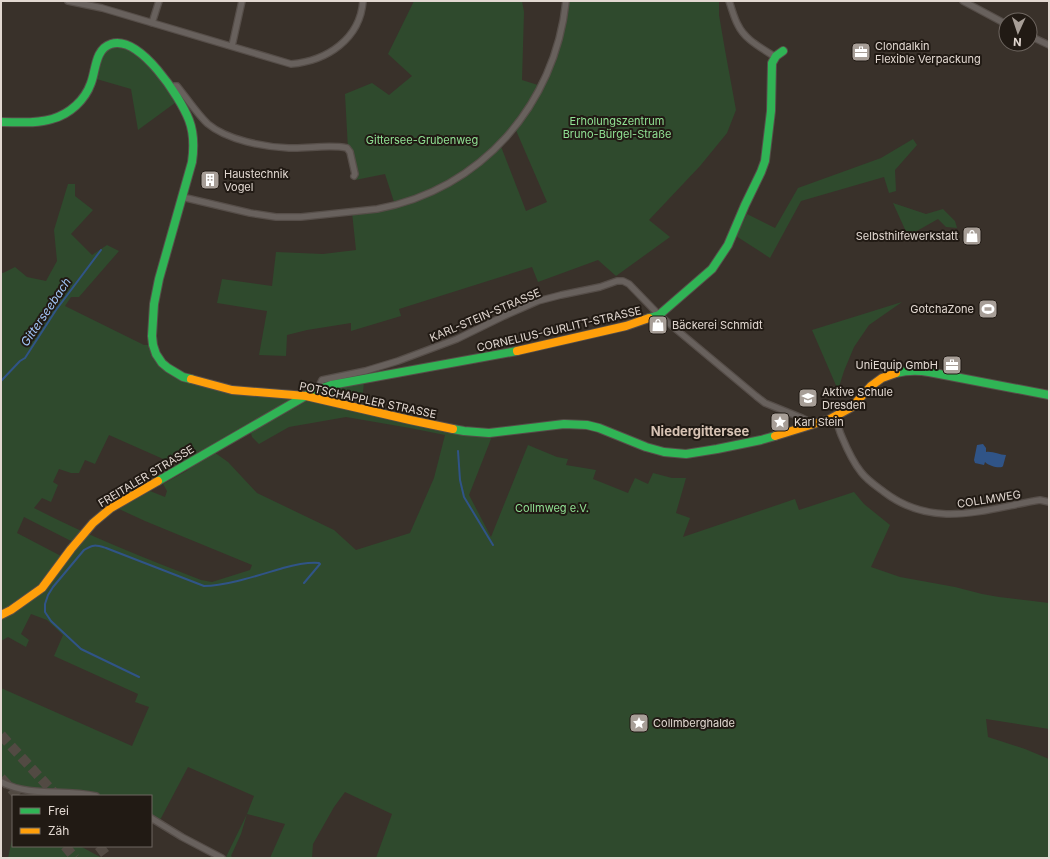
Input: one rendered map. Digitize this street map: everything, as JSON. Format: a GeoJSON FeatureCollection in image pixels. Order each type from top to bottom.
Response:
{"type":"FeatureCollection","features":[{"type":"Feature","properties":{"kind":"street"},"geometry":{"type":"LineString","coordinates":[[71,1],[102,8],[292,64],[320,58],[339,47],[352,32],[360,17],[363,1]]}},
{"type":"Feature","properties":{"kind":"street"},"geometry":{"type":"LineString","coordinates":[[152,23],[159,1]]}},
{"type":"Feature","properties":{"kind":"street"},"geometry":{"type":"LineString","coordinates":[[232,46],[242,1]]}},
{"type":"Feature","properties":{"kind":"street"},"geometry":{"type":"LineString","coordinates":[[182,197],[235,210],[276,217],[301,217],[387,208],[425,195],[448,184],[468,171],[492,152],[508,136],[523,117],[545,77],[555,52],[561,32],[566,1]]}},
{"type":"Feature","properties":{"kind":"street"},"geometry":{"type":"LineString","coordinates":[[729,1],[738,25],[747,37],[775,57],[782,51]]}},
{"type":"Feature","properties":{"kind":"street"},"geometry":{"type":"LineString","coordinates":[[963,1],[998,20]]}},
{"type":"Feature","properties":{"kind":"street"},"geometry":{"type":"LineString","coordinates":[[1038,40],[1049,45]]}},
{"type":"Feature","properties":{"kind":"street","name":"POTSCHAPPLER STRASSE"},"geometry":{"type":"LineString","coordinates":[[1,122],[46,121],[62,116],[70,111],[78,105],[87,93],[91,85],[99,56],[106,47],[113,43],[118,42],[126,44],[143,56],[158,70],[189,119],[193,138],[193,153],[192,162],[161,269],[154,304],[152,336],[155,350],[159,359],[168,368],[189,379],[211,385],[232,390],[306,396],[464,431],[490,433],[564,424],[587,426],[599,428],[646,447],[675,454],[686,454],[757,441],[835,417],[852,407],[871,386],[882,378],[903,371],[914,370],[930,372],[1049,395]]}},
{"type":"Feature","properties":{"kind":"street","name":"CORNELIUS-GURLITT-STRASSE"},"geometry":{"type":"LineString","coordinates":[[306,396],[331,385],[512,352],[581,337],[660,316],[712,269],[728,245],[761,172],[765,161],[768,141],[771,112],[772,63],[775,57]]}},
{"type":"Feature","properties":{"kind":"street"},"geometry":{"type":"LineString","coordinates":[[170,88],[178,86],[207,123],[223,133],[236,138],[261,145],[288,148],[346,148],[350,152],[355,174],[354,176]]}},
{"type":"Feature","properties":{"kind":"street","name":"KARL-STEIN-STRASSE"},"geometry":{"type":"LineString","coordinates":[[317,390],[322,380],[365,371],[398,361],[457,339],[538,301],[600,287],[617,281],[624,281],[629,284],[660,316],[765,403],[806,420],[808,426]]}},
{"type":"Feature","properties":{"kind":"street","name":"FREITALER STRASSE"},"geometry":{"type":"LineString","coordinates":[[1,614],[11,610],[42,588],[71,549],[93,523],[111,508],[306,396]]}},
{"type":"Feature","properties":{"kind":"street","name":"COLLMWEG"},"geometry":{"type":"LineString","coordinates":[[835,417],[846,446],[862,474],[890,497],[910,508],[940,514],[962,514],[1040,500],[1049,502]]}},
{"type":"Feature","properties":{"kind":"street"},"geometry":{"type":"LineString","coordinates":[[1,782],[13,787],[30,791],[90,795]]}},
{"type":"Feature","properties":{"kind":"street"},"geometry":{"type":"LineString","coordinates":[[152,819],[182,837],[222,858]]}},
{"type":"Feature","properties":{"kind":"green space","name":"Erholungszentrum Bruno-Bürgel-Straße"},"geometry":{"type":"Polygon","coordinates":[[[414,1],[522,1],[524,12],[522,80],[541,86],[550,66],[566,1],[719,1],[719,15],[736,110],[727,133],[700,166],[649,220],[670,237],[616,276],[598,260],[538,282],[532,267],[399,309],[401,316],[351,331],[351,323],[307,330],[287,335],[286,356],[259,355],[267,311],[217,303],[222,279],[272,286],[276,252],[323,254],[356,250],[352,212],[395,205],[385,174],[355,180],[348,149],[345,94],[372,83],[389,95],[412,76],[388,54],[414,1]],[[515,128],[500,144],[526,211],[547,202],[515,128]]]}},
{"type":"Feature","properties":{"kind":"green space"},"geometry":{"type":"Polygon","coordinates":[[[110,44],[134,49],[179,100],[138,130],[131,89],[93,78],[96,65],[110,44]]]}},
{"type":"Feature","properties":{"kind":"green space"},"geometry":{"type":"Polygon","coordinates":[[[913,139],[917,145],[895,170],[896,191],[889,193],[884,177],[801,201],[770,258],[736,236],[747,214],[775,228],[798,188],[881,158],[913,139]]]}},
{"type":"Feature","properties":{"kind":"green space","name":"Collmweg e.V."},"geometry":{"type":"Polygon","coordinates":[[[68,184],[75,184],[75,196],[93,210],[71,234],[92,255],[107,245],[119,251],[79,297],[71,297],[65,306],[144,345],[153,345],[159,359],[194,381],[283,394],[489,433],[491,439],[469,495],[491,537],[528,445],[557,457],[568,459],[566,465],[596,470],[593,479],[628,493],[635,478],[648,484],[653,473],[672,478],[686,478],[676,513],[690,518],[683,537],[795,499],[799,510],[854,492],[864,504],[890,525],[871,567],[900,577],[955,587],[982,594],[1049,603],[1049,729],[986,719],[988,737],[1025,749],[1049,759],[1049,858],[376,858],[392,814],[345,792],[334,807],[313,844],[312,858],[270,858],[285,824],[247,814],[254,796],[188,767],[160,820],[152,816],[152,795],[100,795],[24,788],[1,780],[1,688],[132,746],[149,707],[135,702],[138,694],[54,656],[63,635],[47,620],[31,614],[21,634],[29,640],[26,647],[8,637],[1,641],[1,272],[3,273],[15,267],[27,277],[46,281],[57,261],[54,230],[68,184]],[[346,417],[289,427],[259,444],[252,437],[250,429],[211,450],[228,462],[257,493],[334,530],[356,550],[410,533],[434,478],[445,435],[346,417]],[[109,435],[95,464],[85,460],[79,473],[71,473],[59,469],[53,482],[58,485],[51,502],[42,498],[34,508],[96,537],[201,580],[212,582],[250,570],[252,565],[119,509],[150,491],[165,497],[167,491],[163,484],[188,470],[109,435]],[[24,517],[17,533],[61,556],[73,542],[24,517]]]}},
{"type":"Feature","properties":{"kind":"green space"},"geometry":{"type":"Polygon","coordinates":[[[893,203],[926,214],[943,209],[955,221],[957,228],[946,227],[938,219],[908,236],[893,203]]]}},
{"type":"Feature","properties":{"kind":"green space"},"geometry":{"type":"Polygon","coordinates":[[[902,302],[869,325],[854,347],[838,390],[812,330],[902,302]]]}},
{"type":"Feature","properties":{"kind":"green space"},"geometry":{"type":"Polygon","coordinates":[[[364,382],[362,402],[326,393],[328,390],[364,382]]]}},
{"type":"Feature","properties":{"kind":"green space"},"geometry":{"type":"Polygon","coordinates":[[[247,814],[241,834],[231,856],[234,858],[226,857],[247,814]]]}},
{"type":"Feature","properties":{"kind":"green space"},"geometry":{"type":"Polygon","coordinates":[[[12,840],[12,847],[82,847],[102,858],[8,858],[12,840]]]}},
{"type":"Feature","properties":{"kind":"water"},"geometry":{"type":"Polygon","coordinates":[[[983,444],[986,448],[986,452],[1006,455],[1002,467],[989,465],[985,462],[984,465],[975,463],[974,460],[977,445],[983,444]]]}},
{"type":"Feature","properties":{"kind":"waterway","name":"Gitterseebach"},"geometry":{"type":"LineString","coordinates":[[1,381],[20,361],[25,358],[56,310],[101,250]]}},
{"type":"Feature","properties":{"kind":"waterway"},"geometry":{"type":"LineString","coordinates":[[458,451],[460,480],[464,497],[493,545]]}},
{"type":"Feature","properties":{"kind":"waterway"},"geometry":{"type":"LineString","coordinates":[[139,677],[81,649],[51,621],[45,612],[45,604],[53,587],[87,548],[100,546],[204,586],[213,586],[233,582],[296,565],[319,563],[320,564],[304,583]]}},
{"type":"Feature","properties":{"kind":"tunnel"},"geometry":{"type":"LineString","coordinates":[[1,735],[56,795]]}},
{"type":"Feature","properties":{"kind":"tunnel"},"geometry":{"type":"LineString","coordinates":[[1,778],[17,795]]}},
{"type":"Feature","properties":{"kind":"tunnel"},"geometry":{"type":"LineString","coordinates":[[66,847],[75,858]]}},
{"type":"Feature","properties":{"kind":"tunnel"},"geometry":{"type":"LineString","coordinates":[[100,847],[108,858]]}},
{"type":"Feature","properties":{"kind":"traffic: fast"},"geometry":{"type":"LineString","coordinates":[[1,122],[46,121],[59,117],[71,110],[85,95],[93,78],[97,60],[102,50],[111,44],[122,44],[134,49],[146,58],[168,83],[191,125],[193,135],[193,151],[192,162],[159,279],[154,304],[152,336],[156,354],[162,363],[183,377],[191,379]]}},
{"type":"Feature","properties":{"kind":"traffic: fast"},"geometry":{"type":"LineString","coordinates":[[649,318],[659,315],[712,269],[728,245],[765,161],[771,111],[772,63],[776,56],[783,51]]}},
{"type":"Feature","properties":{"kind":"traffic: fast"},"geometry":{"type":"LineString","coordinates":[[158,481],[314,391],[331,385],[517,351]]}},
{"type":"Feature","properties":{"kind":"traffic: fast"},"geometry":{"type":"LineString","coordinates":[[896,373],[925,371],[1049,395]]}},
{"type":"Feature","properties":{"kind":"traffic: fast"},"geometry":{"type":"LineString","coordinates":[[453,429],[489,433],[564,424],[587,425],[599,428],[646,447],[664,452],[686,454],[717,449],[775,436]]}},
{"type":"Feature","properties":{"kind":"traffic: slow"},"geometry":{"type":"LineString","coordinates":[[517,351],[626,326],[649,318]]}},
{"type":"Feature","properties":{"kind":"traffic: slow"},"geometry":{"type":"LineString","coordinates":[[775,436],[830,419],[852,407],[871,386],[882,378],[896,373]]}},
{"type":"Feature","properties":{"kind":"traffic: slow"},"geometry":{"type":"LineString","coordinates":[[191,379],[232,390],[306,396],[453,429]]}},
{"type":"Feature","properties":{"kind":"traffic: slow"},"geometry":{"type":"LineString","coordinates":[[1,615],[11,610],[42,588],[71,549],[93,523],[111,508],[158,481]]}},
{"type":"Feature","properties":{"kind":"place","name":"Clondalkin Flexible Verpackung"},"geometry":{"type":"Point","coordinates":[861,52]}},
{"type":"Feature","properties":{"kind":"place","name":"Haustechnik Vogel"},"geometry":{"type":"Point","coordinates":[210,180]}},
{"type":"Feature","properties":{"kind":"place","name":"Selbsthilfewerkstatt"},"geometry":{"type":"Point","coordinates":[972,236]}},
{"type":"Feature","properties":{"kind":"place","name":"GotchaZone"},"geometry":{"type":"Point","coordinates":[988,309]}},
{"type":"Feature","properties":{"kind":"place","name":"Bäckerei Schmidt"},"geometry":{"type":"Point","coordinates":[658,325]}},
{"type":"Feature","properties":{"kind":"place","name":"UniEquip GmbH"},"geometry":{"type":"Point","coordinates":[952,365]}},
{"type":"Feature","properties":{"kind":"place","name":"Aktive Schule Dresden"},"geometry":{"type":"Point","coordinates":[808,398]}},
{"type":"Feature","properties":{"kind":"place","name":"Karl Stein"},"geometry":{"type":"Point","coordinates":[780,422]}},
{"type":"Feature","properties":{"kind":"place","name":"Collmberghalde"},"geometry":{"type":"Point","coordinates":[639,723]}},
{"type":"Feature","properties":{"kind":"district","name":"Niedergittersee"},"geometry":{"type":"Point","coordinates":[700,431]}},
{"type":"Feature","properties":{"kind":"park label","name":"Gittersee-Grubenweg"},"geometry":{"type":"Point","coordinates":[422,140]}}]}
